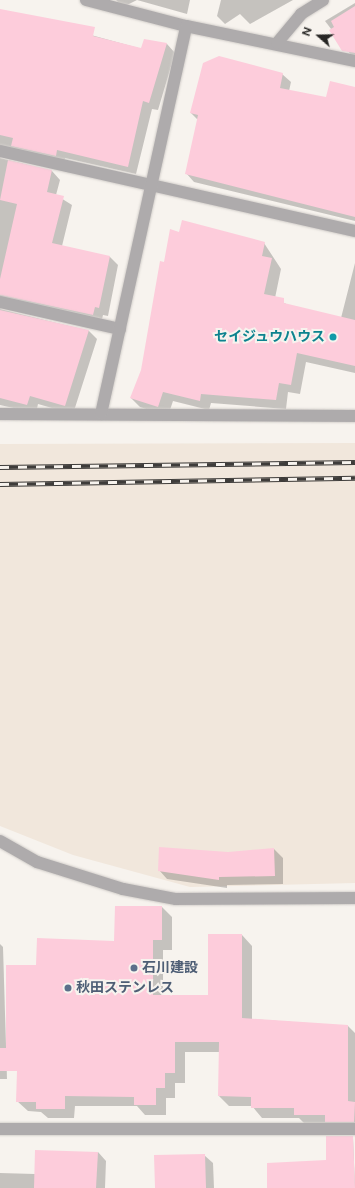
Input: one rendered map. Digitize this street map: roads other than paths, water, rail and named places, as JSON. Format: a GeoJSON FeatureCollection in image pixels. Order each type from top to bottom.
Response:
{"type":"FeatureCollection","features":[{"type":"Feature","properties":{"kind":"street"},"geometry":{"type":"LineString","coordinates":[[86,0],[186,26],[277,43],[355,61]]}},
{"type":"Feature","properties":{"kind":"street"},"geometry":{"type":"LineString","coordinates":[[277,43],[301,14],[323,0]]}},
{"type":"Feature","properties":{"kind":"street"},"geometry":{"type":"LineString","coordinates":[[101,414],[153,187],[186,26]]}},
{"type":"Feature","properties":{"kind":"street"},"geometry":{"type":"LineString","coordinates":[[0,151],[153,187],[355,231]]}},
{"type":"Feature","properties":{"kind":"street"},"geometry":{"type":"LineString","coordinates":[[0,302],[120,329]]}},
{"type":"Feature","properties":{"kind":"street"},"geometry":{"type":"LineString","coordinates":[[0,414],[355,416]]}},
{"type":"Feature","properties":{"kind":"street"},"geometry":{"type":"LineString","coordinates":[[0,841],[37,862],[123,889],[176,899],[355,898]]}},
{"type":"Feature","properties":{"kind":"street"},"geometry":{"type":"LineString","coordinates":[[0,1129],[355,1129]]}},
{"type":"Feature","properties":{"kind":"railway"},"geometry":{"type":"LineString","coordinates":[[0,467],[355,462]]}},
{"type":"Feature","properties":{"kind":"railway"},"geometry":{"type":"LineString","coordinates":[[0,484],[355,478]]}},
{"type":"Feature","properties":{"kind":"place","name":"セイジュウハウス"},"geometry":{"type":"Point","coordinates":[333,337]}},
{"type":"Feature","properties":{"kind":"place","name":"石川建設"},"geometry":{"type":"Point","coordinates":[134,968]}},
{"type":"Feature","properties":{"kind":"place","name":"秋田ステンレス"},"geometry":{"type":"Point","coordinates":[68,988]}}]}
